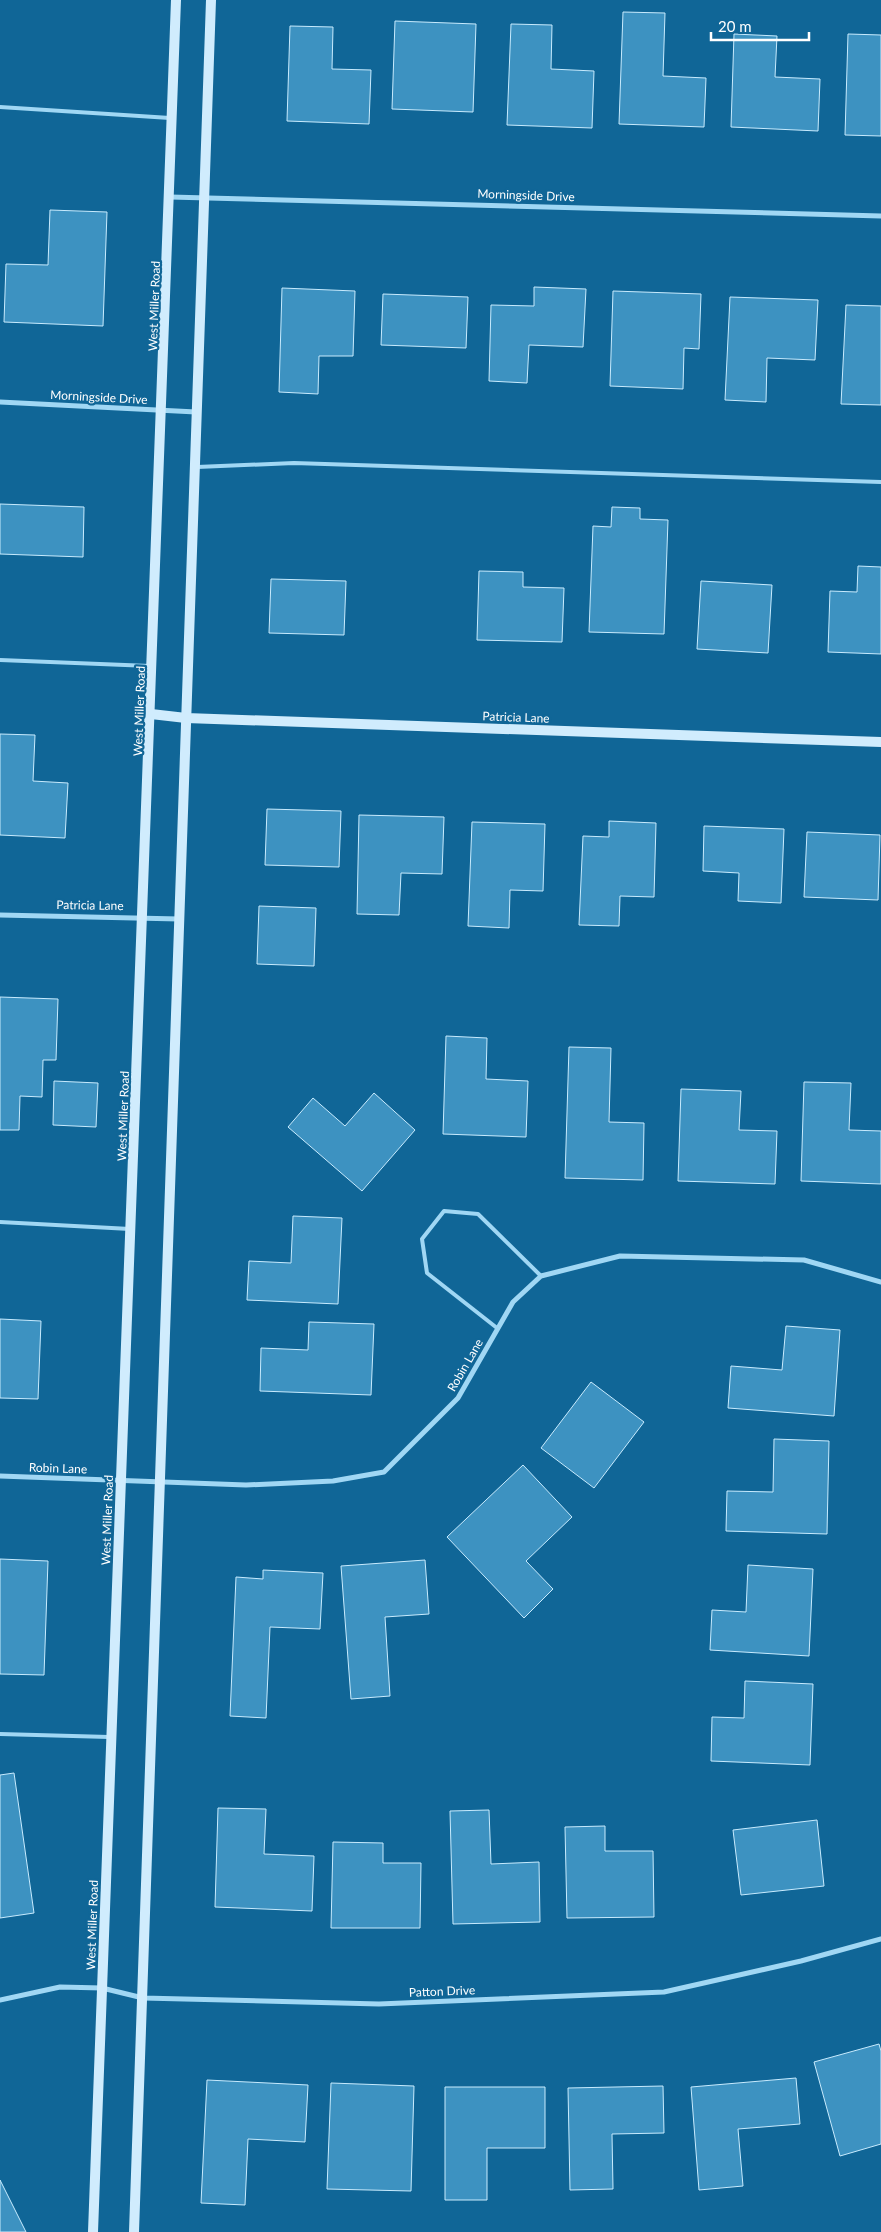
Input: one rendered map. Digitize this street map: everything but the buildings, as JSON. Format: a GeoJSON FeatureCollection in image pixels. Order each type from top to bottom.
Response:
{"type":"FeatureCollection","features":[{"type":"Feature","properties":{"kind":"main road","name":"West Miller Road"},"geometry":{"type":"LineString","coordinates":[[93,2232],[163,411],[176,0]]}},
{"type":"Feature","properties":{"kind":"main road"},"geometry":{"type":"LineString","coordinates":[[134,2232],[211,0]]}},
{"type":"Feature","properties":{"kind":"main road","name":"Patricia Lane"},"geometry":{"type":"LineString","coordinates":[[151,714],[186,718],[881,742]]}},
{"type":"Feature","properties":{"kind":"street","name":"Morningside Drive"},"geometry":{"type":"LineString","coordinates":[[170,197],[451,203],[881,216]]}},
{"type":"Feature","properties":{"kind":"street","name":"Morningside Drive"},"geometry":{"type":"LineString","coordinates":[[0,402],[196,412]]}},
{"type":"Feature","properties":{"kind":"street","name":"Patricia Lane"},"geometry":{"type":"LineString","coordinates":[[0,915],[179,919]]}},
{"type":"Feature","properties":{"kind":"street","name":"Robin Lane"},"geometry":{"type":"LineString","coordinates":[[0,1476],[246,1484],[333,1481],[384,1472],[458,1398],[512,1302],[541,1276],[620,1256],[804,1260],[881,1282]]}},
{"type":"Feature","properties":{"kind":"street","name":"Patton Drive"},"geometry":{"type":"LineString","coordinates":[[0,2000],[60,1987],[102,1988],[143,1998],[379,2004],[664,1992],[801,1961],[881,1939]]}},
{"type":"Feature","properties":{"kind":"lane"},"geometry":{"type":"LineString","coordinates":[[0,107],[172,118]]}},
{"type":"Feature","properties":{"kind":"lane"},"geometry":{"type":"LineString","coordinates":[[194,467],[294,463],[881,482]]}},
{"type":"Feature","properties":{"kind":"lane"},"geometry":{"type":"LineString","coordinates":[[0,660],[153,667]]}},
{"type":"Feature","properties":{"kind":"lane"},"geometry":{"type":"LineString","coordinates":[[498,1328],[427,1273],[422,1239],[444,1211],[478,1214],[541,1276]]}},
{"type":"Feature","properties":{"kind":"lane"},"geometry":{"type":"LineString","coordinates":[[0,1222],[131,1229]]}},
{"type":"Feature","properties":{"kind":"lane"},"geometry":{"type":"LineString","coordinates":[[0,1734],[112,1737]]}}]}
